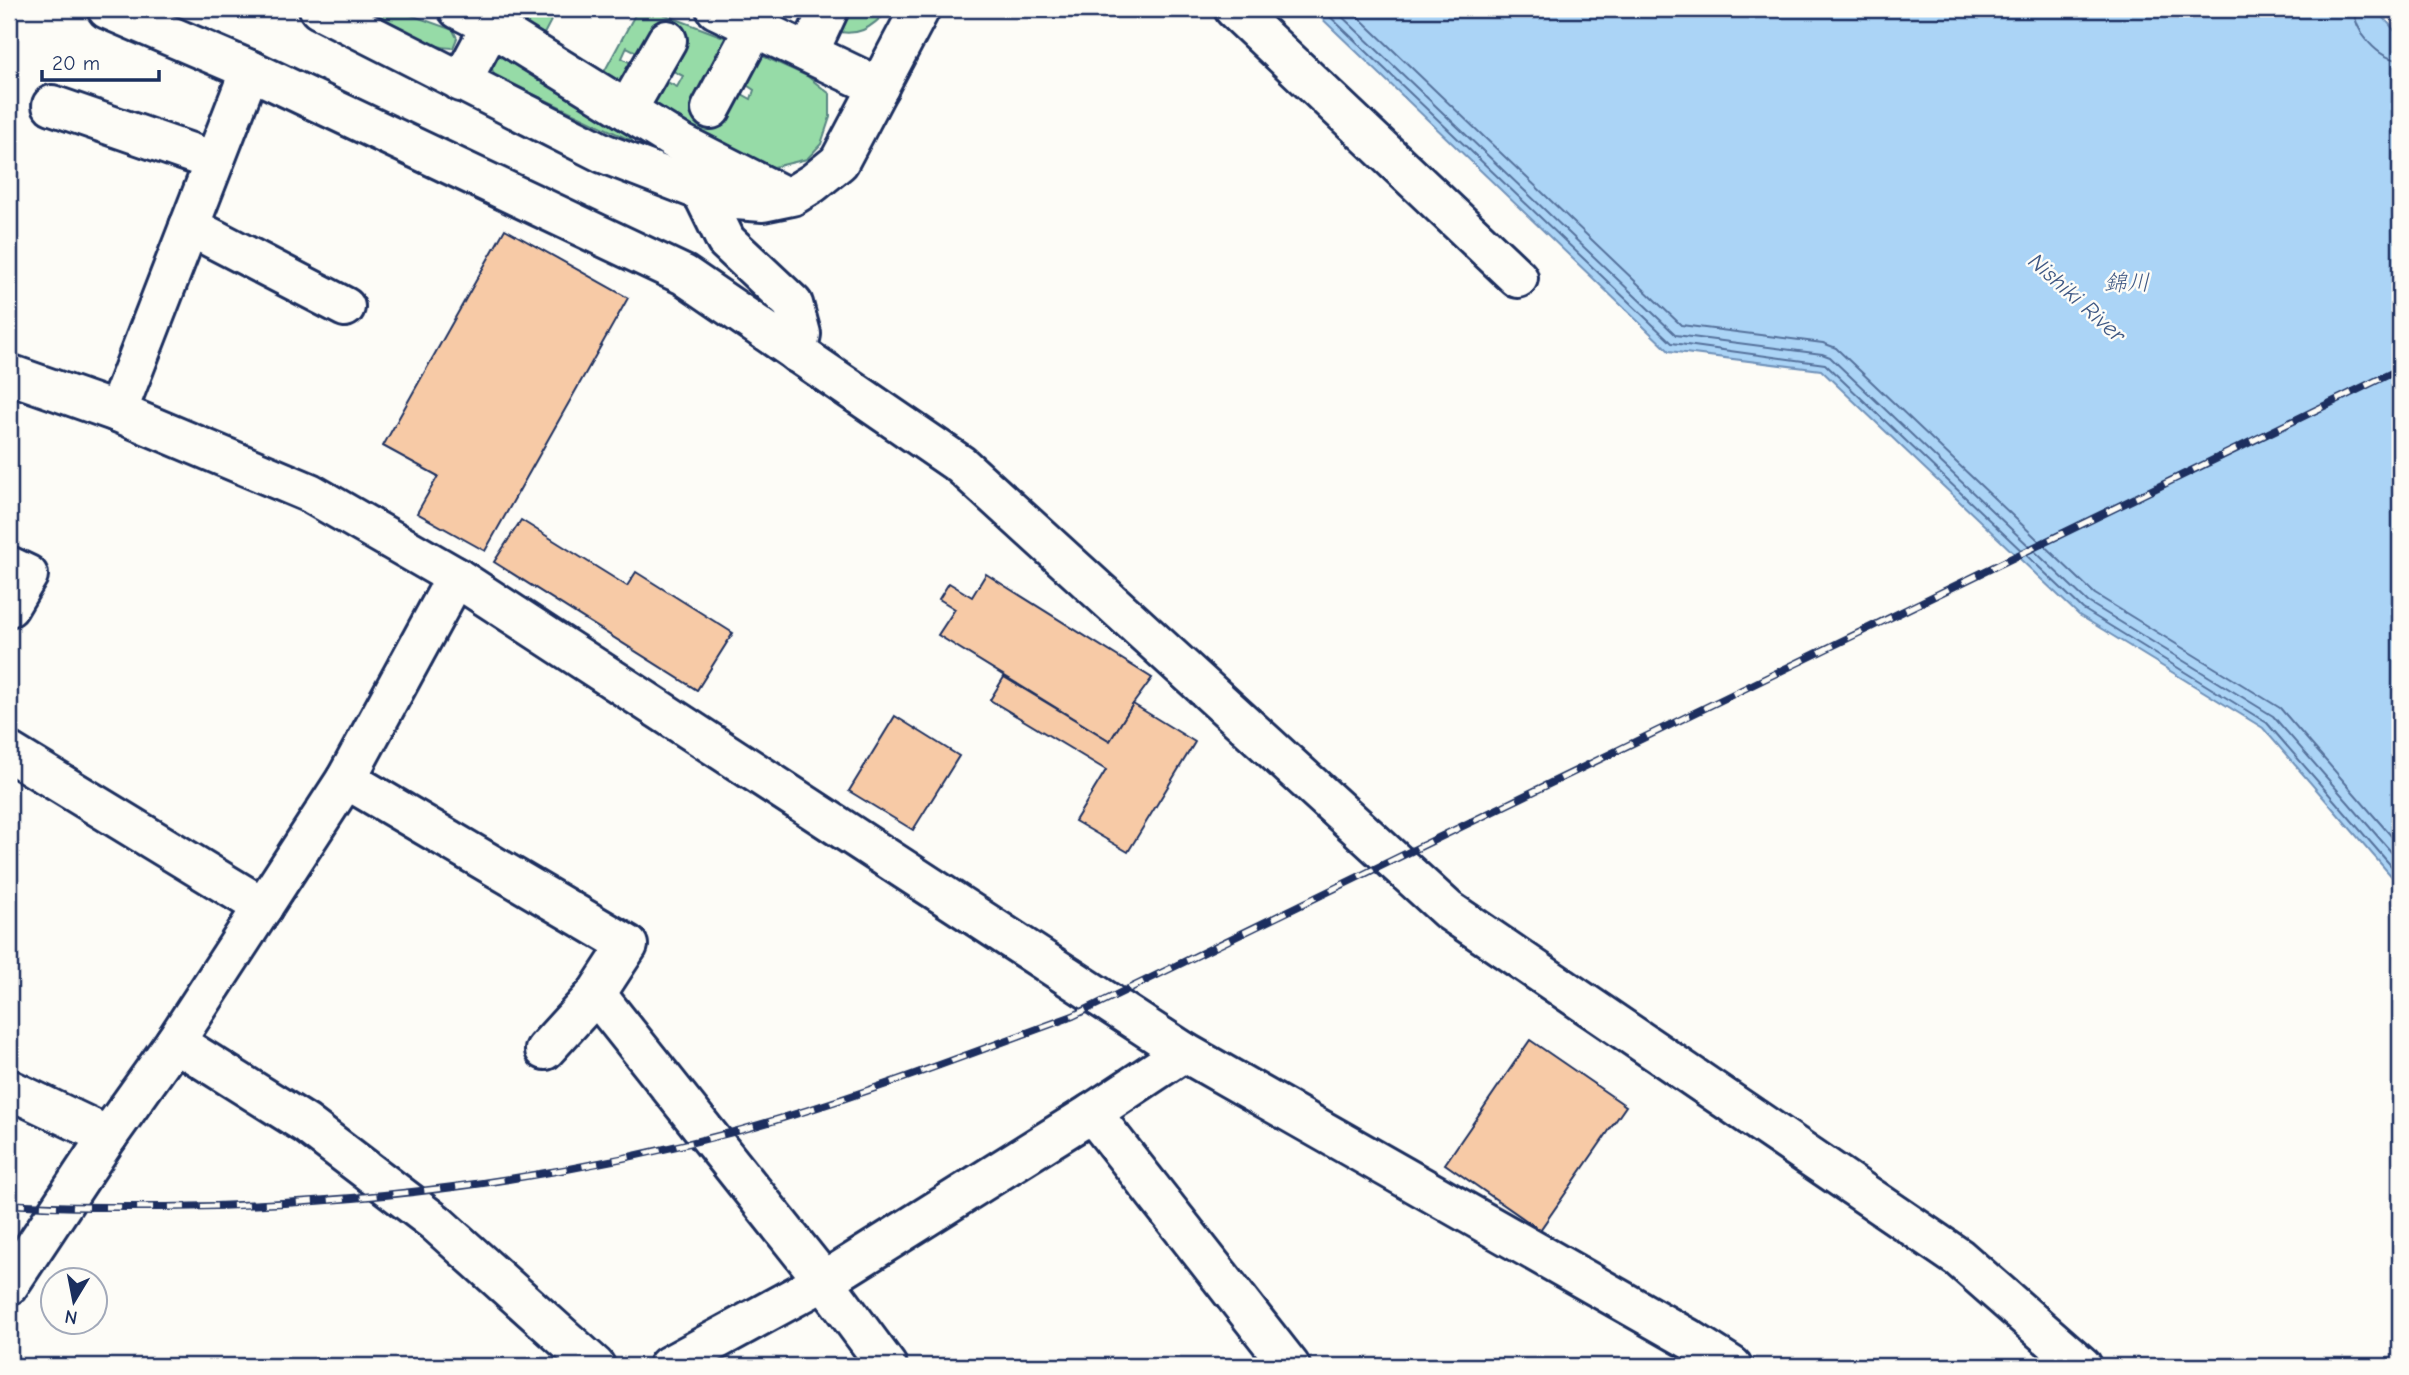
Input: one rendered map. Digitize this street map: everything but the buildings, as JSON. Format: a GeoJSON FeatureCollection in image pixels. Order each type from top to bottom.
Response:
{"type":"FeatureCollection","features":[{"type":"Feature","properties":{"kind":"street"},"geometry":{"type":"LineString","coordinates":[[107,9],[250,70],[684,275],[961,465],[1448,910],[1959,1258],[2082,1366]]}},
{"type":"Feature","properties":{"kind":"street"},"geometry":{"type":"LineString","coordinates":[[318,9],[603,153],[722,199],[762,202],[792,196],[839,162],[916,11]]}},
{"type":"Feature","properties":{"kind":"street"},"geometry":{"type":"LineString","coordinates":[[716,9],[809,51],[879,87]]}},
{"type":"Feature","properties":{"kind":"street"},"geometry":{"type":"LineString","coordinates":[[809,51],[829,9]]}},
{"type":"Feature","properties":{"kind":"street"},"geometry":{"type":"LineString","coordinates":[[1234,9],[1518,278]]}},
{"type":"Feature","properties":{"kind":"street"},"geometry":{"type":"LineString","coordinates":[[461,82],[475,17],[680,143],[786,197]]}},
{"type":"Feature","properties":{"kind":"street"},"geometry":{"type":"LineString","coordinates":[[728,94],[755,27]]}},
{"type":"Feature","properties":{"kind":"street"},"geometry":{"type":"LineString","coordinates":[[627,110],[656,60]]}},
{"type":"Feature","properties":{"kind":"street"},"geometry":{"type":"LineString","coordinates":[[117,412],[250,70]]}},
{"type":"Feature","properties":{"kind":"street"},"geometry":{"type":"LineString","coordinates":[[52,105],[214,161]]}},
{"type":"Feature","properties":{"kind":"street"},"geometry":{"type":"LineString","coordinates":[[701,190],[726,241],[793,304],[801,334],[797,353]]}},
{"type":"Feature","properties":{"kind":"street"},"geometry":{"type":"LineString","coordinates":[[189,226],[345,307]]}},
{"type":"Feature","properties":{"kind":"street"},"geometry":{"type":"LineString","coordinates":[[9,374],[117,412],[310,493],[456,577],[1184,1052],[1691,1340],[1732,1366]]}},
{"type":"Feature","properties":{"kind":"street"},"geometry":{"type":"LineString","coordinates":[[9,566],[28,575],[9,607]]}},
{"type":"Feature","properties":{"kind":"street"},"geometry":{"type":"LineString","coordinates":[[9,1285],[107,1136],[175,1042],[346,779],[456,577]]}},
{"type":"Feature","properties":{"kind":"street"},"geometry":{"type":"LineString","coordinates":[[9,752],[263,907]]}},
{"type":"Feature","properties":{"kind":"street"},"geometry":{"type":"LineString","coordinates":[[346,779],[628,945],[596,995],[545,1050]]}},
{"type":"Feature","properties":{"kind":"street"},"geometry":{"type":"LineString","coordinates":[[596,995],[824,1281],[887,1366]]}},
{"type":"Feature","properties":{"kind":"street"},"geometry":{"type":"LineString","coordinates":[[175,1042],[306,1124],[436,1223],[595,1366]]}},
{"type":"Feature","properties":{"kind":"street"},"geometry":{"type":"LineString","coordinates":[[667,1366],[824,1281],[1184,1052]]}},
{"type":"Feature","properties":{"kind":"street"},"geometry":{"type":"LineString","coordinates":[[9,1089],[107,1136]]}},
{"type":"Feature","properties":{"kind":"street"},"geometry":{"type":"LineString","coordinates":[[1092,1113],[1290,1366]]}},
{"type":"Feature","properties":{"kind":"green space"},"geometry":{"type":"Polygon","coordinates":[[[370,9],[394,9],[453,30],[457,38],[453,48],[420,40],[370,9]]]}},
{"type":"Feature","properties":{"kind":"green space"},"geometry":{"type":"Polygon","coordinates":[[[525,9],[557,9],[544,34],[522,25],[525,9]]]}},
{"type":"Feature","properties":{"kind":"green space"},"geometry":{"type":"Polygon","coordinates":[[[840,9],[889,9],[870,27],[848,33],[830,30],[840,9]]]}},
{"type":"Feature","properties":{"kind":"green space"},"geometry":{"type":"Polygon","coordinates":[[[637,11],[655,11],[737,42],[733,89],[751,99],[754,90],[739,80],[756,53],[807,76],[830,94],[830,117],[821,144],[807,159],[774,167],[744,161],[641,102],[653,75],[677,87],[683,76],[627,47],[622,58],[638,67],[624,91],[603,74],[637,11]]]}},
{"type":"Feature","properties":{"kind":"green space"},"geometry":{"type":"Polygon","coordinates":[[[498,52],[626,131],[632,141],[495,76],[491,67],[498,52]]]}},
{"type":"Feature","properties":{"kind":"water","name":"錦川"},"geometry":{"type":"Polygon","coordinates":[[[1312,9],[2381,9],[2380,13],[2400,37],[2400,886],[2263,728],[2079,615],[1821,370],[1669,351],[1312,9]]]}},
{"type":"Feature","properties":{"kind":"railway"},"geometry":{"type":"LineString","coordinates":[[9,1204],[108,1207],[239,1205],[384,1195],[457,1186],[529,1176],[671,1148],[783,1118],[867,1091],[1073,1016],[2400,369]]}},
{"type":"Feature","properties":{"kind":"water label","name":"Nishiki River"},"geometry":{"type":"Point","coordinates":[2077,298]}}]}
